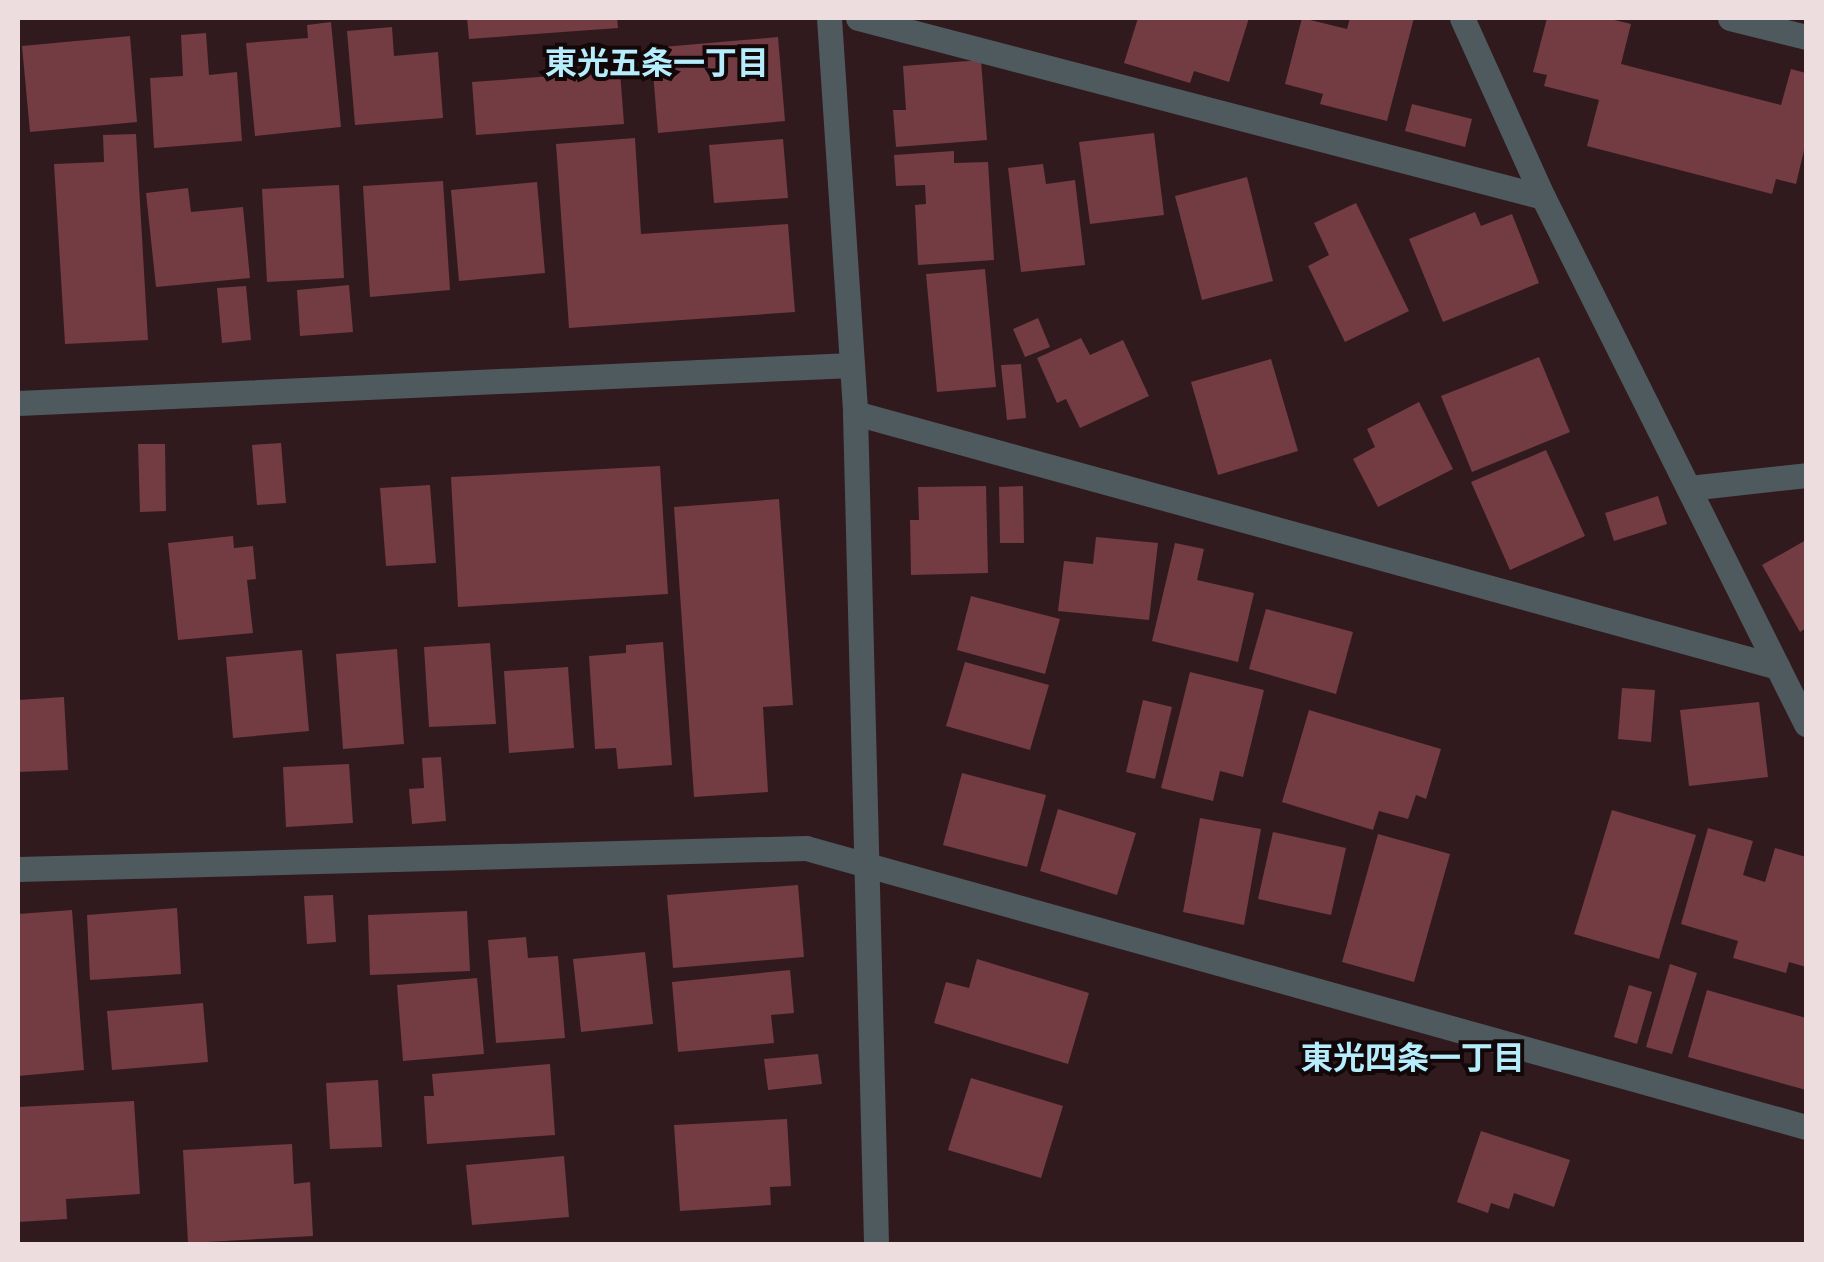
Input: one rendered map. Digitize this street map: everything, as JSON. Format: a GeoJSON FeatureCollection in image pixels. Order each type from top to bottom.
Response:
{"type":"FeatureCollection","features":[{"type":"Feature","properties":{"kind":"street"},"geometry":{"type":"LineString","coordinates":[[829,18],[855,413],[870,864],[876,1244]]}},
{"type":"Feature","properties":{"kind":"street"},"geometry":{"type":"LineString","coordinates":[[858,18],[1543,197]]}},
{"type":"Feature","properties":{"kind":"street"},"geometry":{"type":"LineString","coordinates":[[1462,18],[1543,197],[1806,724]]}},
{"type":"Feature","properties":{"kind":"street"},"geometry":{"type":"LineString","coordinates":[[1730,18],[1806,38]]}},
{"type":"Feature","properties":{"kind":"street"},"geometry":{"type":"LineString","coordinates":[[18,403],[852,365]]}},
{"type":"Feature","properties":{"kind":"street"},"geometry":{"type":"LineString","coordinates":[[855,413],[1778,667]]}},
{"type":"Feature","properties":{"kind":"street"},"geometry":{"type":"LineString","coordinates":[[1689,488],[1806,475]]}},
{"type":"Feature","properties":{"kind":"street"},"geometry":{"type":"LineString","coordinates":[[18,869],[806,848],[1806,1127]]}},
{"type":"Feature","properties":{"kind":"building"},"geometry":{"type":"Polygon","coordinates":[[[467,18],[617,18],[618,28],[469,39],[467,18]]]}},
{"type":"Feature","properties":{"kind":"building"},"geometry":{"type":"Polygon","coordinates":[[[1138,18],[1249,18],[1229,82],[1194,71],[1190,83],[1124,63],[1138,18]]]}},
{"type":"Feature","properties":{"kind":"building"},"geometry":{"type":"Polygon","coordinates":[[[1302,18],[1347,29],[1350,18],[1414,18],[1387,121],[1320,104],[1323,94],[1285,84],[1302,18]]]}},
{"type":"Feature","properties":{"kind":"building"},"geometry":{"type":"Polygon","coordinates":[[[1547,18],[1606,18],[1631,24],[1621,64],[1781,105],[1791,69],[1806,73],[1806,142],[1796,184],[1776,179],[1772,194],[1587,146],[1599,100],[1544,86],[1547,75],[1533,72],[1547,18]]]}},
{"type":"Feature","properties":{"kind":"building"},"geometry":{"type":"Polygon","coordinates":[[[331,22],[341,127],[255,136],[246,43],[308,38],[307,25],[331,22]]]}},
{"type":"Feature","properties":{"kind":"building"},"geometry":{"type":"Polygon","coordinates":[[[392,27],[394,56],[438,52],[443,118],[355,125],[347,31],[392,27]]]}},
{"type":"Feature","properties":{"kind":"building"},"geometry":{"type":"Polygon","coordinates":[[[206,33],[209,75],[237,72],[242,141],[154,148],[150,78],[183,76],[181,35],[206,33]]]}},
{"type":"Feature","properties":{"kind":"building"},"geometry":{"type":"Polygon","coordinates":[[[130,36],[137,122],[30,132],[22,46],[130,36]]]}},
{"type":"Feature","properties":{"kind":"building"},"geometry":{"type":"Polygon","coordinates":[[[778,37],[785,121],[658,133],[651,48],[778,37]]]}},
{"type":"Feature","properties":{"kind":"building"},"geometry":{"type":"Polygon","coordinates":[[[981,60],[987,140],[896,147],[893,110],[906,110],[903,66],[981,60]]]}},
{"type":"Feature","properties":{"kind":"building"},"geometry":{"type":"Polygon","coordinates":[[[620,71],[624,124],[476,135],[472,82],[620,71]]]}},
{"type":"Feature","properties":{"kind":"building"},"geometry":{"type":"Polygon","coordinates":[[[1412,104],[1472,119],[1465,147],[1405,131],[1412,104]]]}},
{"type":"Feature","properties":{"kind":"building"},"geometry":{"type":"Polygon","coordinates":[[[1154,133],[1164,215],[1090,224],[1079,142],[1154,133]]]}},
{"type":"Feature","properties":{"kind":"building"},"geometry":{"type":"Polygon","coordinates":[[[136,134],[148,340],[65,344],[54,164],[104,162],[103,135],[136,134]]]}},
{"type":"Feature","properties":{"kind":"building"},"geometry":{"type":"Polygon","coordinates":[[[635,138],[641,234],[788,224],[795,312],[569,328],[556,144],[635,138]]]}},
{"type":"Feature","properties":{"kind":"building"},"geometry":{"type":"Polygon","coordinates":[[[783,139],[788,198],[714,203],[709,145],[783,139]]]}},
{"type":"Feature","properties":{"kind":"building"},"geometry":{"type":"Polygon","coordinates":[[[954,151],[954,163],[988,162],[994,260],[918,265],[915,205],[926,204],[925,185],[896,186],[894,155],[954,151]]]}},
{"type":"Feature","properties":{"kind":"building"},"geometry":{"type":"Polygon","coordinates":[[[1043,164],[1046,184],[1075,180],[1085,265],[1021,272],[1008,168],[1043,164]]]}},
{"type":"Feature","properties":{"kind":"building"},"geometry":{"type":"Polygon","coordinates":[[[1247,177],[1273,281],[1202,300],[1175,196],[1247,177]]]}},
{"type":"Feature","properties":{"kind":"building"},"geometry":{"type":"Polygon","coordinates":[[[443,181],[450,290],[370,297],[363,186],[443,181]]]}},
{"type":"Feature","properties":{"kind":"building"},"geometry":{"type":"Polygon","coordinates":[[[537,182],[545,273],[459,281],[451,190],[537,182]]]}},
{"type":"Feature","properties":{"kind":"building"},"geometry":{"type":"Polygon","coordinates":[[[339,185],[344,278],[267,282],[262,189],[339,185]]]}},
{"type":"Feature","properties":{"kind":"building"},"geometry":{"type":"Polygon","coordinates":[[[188,188],[191,212],[243,207],[250,278],[156,287],[146,193],[188,188]]]}},
{"type":"Feature","properties":{"kind":"building"},"geometry":{"type":"Polygon","coordinates":[[[1356,203],[1409,311],[1345,342],[1308,266],[1329,255],[1314,223],[1356,203]]]}},
{"type":"Feature","properties":{"kind":"building"},"geometry":{"type":"Polygon","coordinates":[[[1475,212],[1481,226],[1512,214],[1539,283],[1443,322],[1409,239],[1475,212]]]}},
{"type":"Feature","properties":{"kind":"building"},"geometry":{"type":"Polygon","coordinates":[[[985,269],[996,387],[937,392],[926,274],[985,269]]]}},
{"type":"Feature","properties":{"kind":"building"},"geometry":{"type":"Polygon","coordinates":[[[349,285],[353,332],[300,336],[297,290],[349,285]]]}},
{"type":"Feature","properties":{"kind":"building"},"geometry":{"type":"Polygon","coordinates":[[[246,286],[251,340],[222,343],[217,288],[246,286]]]}},
{"type":"Feature","properties":{"kind":"building"},"geometry":{"type":"Polygon","coordinates":[[[1038,318],[1050,347],[1025,357],[1013,329],[1038,318]]]}},
{"type":"Feature","properties":{"kind":"building"},"geometry":{"type":"Polygon","coordinates":[[[1081,338],[1090,355],[1123,340],[1149,396],[1080,428],[1066,399],[1057,403],[1037,358],[1081,338]]]}},
{"type":"Feature","properties":{"kind":"building"},"geometry":{"type":"Polygon","coordinates":[[[1539,357],[1570,432],[1472,472],[1441,396],[1539,357]]]}},
{"type":"Feature","properties":{"kind":"building"},"geometry":{"type":"Polygon","coordinates":[[[1271,359],[1298,451],[1218,475],[1191,382],[1271,359]]]}},
{"type":"Feature","properties":{"kind":"building"},"geometry":{"type":"Polygon","coordinates":[[[1021,364],[1026,418],[1007,420],[1001,365],[1021,364]]]}},
{"type":"Feature","properties":{"kind":"building"},"geometry":{"type":"Polygon","coordinates":[[[1419,402],[1453,469],[1378,507],[1353,459],[1375,447],[1367,429],[1419,402]]]}},
{"type":"Feature","properties":{"kind":"building"},"geometry":{"type":"Polygon","coordinates":[[[281,443],[286,503],[257,505],[252,445],[281,443]]]}},
{"type":"Feature","properties":{"kind":"building"},"geometry":{"type":"Polygon","coordinates":[[[138,444],[165,444],[166,511],[140,512],[138,444]]]}},
{"type":"Feature","properties":{"kind":"building"},"geometry":{"type":"Polygon","coordinates":[[[1546,450],[1585,536],[1510,570],[1471,482],[1546,450]]]}},
{"type":"Feature","properties":{"kind":"building"},"geometry":{"type":"Polygon","coordinates":[[[660,466],[668,594],[458,607],[451,477],[660,466]]]}},
{"type":"Feature","properties":{"kind":"building"},"geometry":{"type":"Polygon","coordinates":[[[430,485],[436,563],[386,566],[380,488],[430,485]]]}},
{"type":"Feature","properties":{"kind":"building"},"geometry":{"type":"Polygon","coordinates":[[[986,486],[988,573],[911,575],[910,520],[919,520],[918,487],[986,486]]]}},
{"type":"Feature","properties":{"kind":"building"},"geometry":{"type":"Polygon","coordinates":[[[1023,486],[1024,543],[1000,543],[999,487],[1023,486]]]}},
{"type":"Feature","properties":{"kind":"building"},"geometry":{"type":"Polygon","coordinates":[[[1658,496],[1667,524],[1614,541],[1605,513],[1658,496]]]}},
{"type":"Feature","properties":{"kind":"building"},"geometry":{"type":"Polygon","coordinates":[[[779,499],[793,705],[763,707],[768,792],[694,797],[674,507],[779,499]]]}},
{"type":"Feature","properties":{"kind":"building"},"geometry":{"type":"Polygon","coordinates":[[[233,536],[234,548],[253,546],[256,579],[247,580],[253,633],[178,640],[168,543],[233,536]]]}},
{"type":"Feature","properties":{"kind":"building"},"geometry":{"type":"Polygon","coordinates":[[[1096,537],[1158,543],[1149,620],[1058,611],[1064,561],[1093,564],[1096,537]]]}},
{"type":"Feature","properties":{"kind":"building"},"geometry":{"type":"Polygon","coordinates":[[[1806,540],[1806,628],[1800,632],[1762,565],[1806,540]]]}},
{"type":"Feature","properties":{"kind":"building"},"geometry":{"type":"Polygon","coordinates":[[[1175,543],[1204,549],[1197,580],[1254,593],[1238,662],[1152,641],[1175,543]]]}},
{"type":"Feature","properties":{"kind":"building"},"geometry":{"type":"Polygon","coordinates":[[[971,596],[1060,619],[1045,674],[957,650],[971,596]]]}},
{"type":"Feature","properties":{"kind":"building"},"geometry":{"type":"Polygon","coordinates":[[[1266,609],[1353,632],[1336,694],[1249,669],[1266,609]]]}},
{"type":"Feature","properties":{"kind":"building"},"geometry":{"type":"Polygon","coordinates":[[[663,642],[672,765],[618,769],[616,748],[595,749],[589,656],[626,653],[626,645],[663,642]]]}},
{"type":"Feature","properties":{"kind":"building"},"geometry":{"type":"Polygon","coordinates":[[[490,643],[496,724],[429,727],[424,647],[490,643]]]}},
{"type":"Feature","properties":{"kind":"building"},"geometry":{"type":"Polygon","coordinates":[[[397,649],[404,744],[343,749],[336,654],[397,649]]]}},
{"type":"Feature","properties":{"kind":"building"},"geometry":{"type":"Polygon","coordinates":[[[302,650],[309,731],[233,738],[226,657],[302,650]]]}},
{"type":"Feature","properties":{"kind":"building"},"geometry":{"type":"Polygon","coordinates":[[[965,662],[1049,685],[1030,750],[946,726],[965,662]]]}},
{"type":"Feature","properties":{"kind":"building"},"geometry":{"type":"Polygon","coordinates":[[[568,667],[574,748],[509,753],[504,671],[568,667]]]}},
{"type":"Feature","properties":{"kind":"building"},"geometry":{"type":"Polygon","coordinates":[[[1190,672],[1264,690],[1243,777],[1220,771],[1213,801],[1161,788],[1190,672]]]}},
{"type":"Feature","properties":{"kind":"building"},"geometry":{"type":"Polygon","coordinates":[[[1622,688],[1655,690],[1651,742],[1618,739],[1622,688]]]}},
{"type":"Feature","properties":{"kind":"building"},"geometry":{"type":"Polygon","coordinates":[[[64,697],[68,770],[18,772],[18,700],[64,697]]]}},
{"type":"Feature","properties":{"kind":"building"},"geometry":{"type":"Polygon","coordinates":[[[1143,700],[1172,707],[1155,779],[1126,772],[1143,700]]]}},
{"type":"Feature","properties":{"kind":"building"},"geometry":{"type":"Polygon","coordinates":[[[1759,702],[1768,777],[1689,786],[1680,710],[1759,702]]]}},
{"type":"Feature","properties":{"kind":"building"},"geometry":{"type":"Polygon","coordinates":[[[1309,710],[1441,749],[1426,799],[1416,795],[1408,819],[1379,811],[1373,830],[1282,802],[1309,710]]]}},
{"type":"Feature","properties":{"kind":"building"},"geometry":{"type":"Polygon","coordinates":[[[441,757],[446,821],[412,824],[409,789],[424,788],[422,758],[441,757]]]}},
{"type":"Feature","properties":{"kind":"building"},"geometry":{"type":"Polygon","coordinates":[[[349,764],[353,823],[286,827],[283,767],[349,764]]]}},
{"type":"Feature","properties":{"kind":"building"},"geometry":{"type":"Polygon","coordinates":[[[962,773],[1046,795],[1027,867],[943,845],[962,773]]]}},
{"type":"Feature","properties":{"kind":"building"},"geometry":{"type":"Polygon","coordinates":[[[1058,809],[1136,833],[1117,895],[1040,871],[1058,809]]]}},
{"type":"Feature","properties":{"kind":"building"},"geometry":{"type":"Polygon","coordinates":[[[1612,810],[1696,835],[1659,959],[1574,934],[1612,810]]]}},
{"type":"Feature","properties":{"kind":"building"},"geometry":{"type":"Polygon","coordinates":[[[1200,818],[1261,829],[1244,925],[1183,912],[1200,818]]]}},
{"type":"Feature","properties":{"kind":"building"},"geometry":{"type":"Polygon","coordinates":[[[1708,828],[1753,841],[1743,875],[1765,882],[1775,848],[1806,857],[1806,967],[1789,962],[1786,973],[1733,958],[1738,941],[1681,924],[1708,828]]]}},
{"type":"Feature","properties":{"kind":"building"},"geometry":{"type":"Polygon","coordinates":[[[1273,832],[1346,848],[1331,915],[1258,899],[1273,832]]]}},
{"type":"Feature","properties":{"kind":"building"},"geometry":{"type":"Polygon","coordinates":[[[1378,834],[1450,854],[1414,982],[1342,962],[1378,834]]]}},
{"type":"Feature","properties":{"kind":"building"},"geometry":{"type":"Polygon","coordinates":[[[798,885],[804,957],[673,968],[667,895],[798,885]]]}},
{"type":"Feature","properties":{"kind":"building"},"geometry":{"type":"Polygon","coordinates":[[[333,895],[336,942],[307,944],[304,896],[333,895]]]}},
{"type":"Feature","properties":{"kind":"building"},"geometry":{"type":"Polygon","coordinates":[[[177,908],[181,974],[90,980],[87,915],[177,908]]]}},
{"type":"Feature","properties":{"kind":"building"},"geometry":{"type":"Polygon","coordinates":[[[72,910],[84,1070],[18,1076],[18,914],[72,910]]]}},
{"type":"Feature","properties":{"kind":"building"},"geometry":{"type":"Polygon","coordinates":[[[467,911],[470,971],[370,975],[368,915],[467,911]]]}},
{"type":"Feature","properties":{"kind":"building"},"geometry":{"type":"Polygon","coordinates":[[[526,937],[528,958],[558,956],[565,1038],[496,1043],[488,940],[526,937]]]}},
{"type":"Feature","properties":{"kind":"building"},"geometry":{"type":"Polygon","coordinates":[[[645,952],[653,1024],[581,1032],[573,959],[645,952]]]}},
{"type":"Feature","properties":{"kind":"building"},"geometry":{"type":"Polygon","coordinates":[[[977,959],[1089,993],[1068,1064],[934,1023],[946,982],[969,988],[977,959]]]}},
{"type":"Feature","properties":{"kind":"building"},"geometry":{"type":"Polygon","coordinates":[[[1670,964],[1697,973],[1672,1054],[1646,1047],[1670,964]]]}},
{"type":"Feature","properties":{"kind":"building"},"geometry":{"type":"Polygon","coordinates":[[[790,970],[794,1013],[771,1015],[774,1043],[678,1052],[672,982],[790,970]]]}},
{"type":"Feature","properties":{"kind":"building"},"geometry":{"type":"Polygon","coordinates":[[[477,978],[484,1054],[403,1061],[397,985],[477,978]]]}},
{"type":"Feature","properties":{"kind":"building"},"geometry":{"type":"Polygon","coordinates":[[[1629,985],[1652,992],[1637,1044],[1614,1037],[1629,985]]]}},
{"type":"Feature","properties":{"kind":"building"},"geometry":{"type":"Polygon","coordinates":[[[1707,990],[1806,1018],[1806,1090],[1688,1057],[1707,990]]]}},
{"type":"Feature","properties":{"kind":"building"},"geometry":{"type":"Polygon","coordinates":[[[203,1003],[208,1062],[112,1070],[107,1011],[203,1003]]]}},
{"type":"Feature","properties":{"kind":"building"},"geometry":{"type":"Polygon","coordinates":[[[818,1054],[822,1084],[768,1090],[764,1059],[818,1054]]]}},
{"type":"Feature","properties":{"kind":"building"},"geometry":{"type":"Polygon","coordinates":[[[550,1064],[555,1135],[427,1144],[424,1096],[434,1096],[432,1074],[550,1064]]]}},
{"type":"Feature","properties":{"kind":"building"},"geometry":{"type":"Polygon","coordinates":[[[971,1078],[1063,1106],[1041,1178],[948,1150],[971,1078]]]}},
{"type":"Feature","properties":{"kind":"building"},"geometry":{"type":"Polygon","coordinates":[[[378,1080],[382,1147],[330,1149],[326,1083],[378,1080]]]}},
{"type":"Feature","properties":{"kind":"building"},"geometry":{"type":"Polygon","coordinates":[[[134,1101],[140,1194],[66,1199],[67,1219],[18,1222],[18,1107],[134,1101]]]}},
{"type":"Feature","properties":{"kind":"building"},"geometry":{"type":"Polygon","coordinates":[[[787,1119],[791,1186],[770,1187],[771,1205],[680,1211],[674,1125],[787,1119]]]}},
{"type":"Feature","properties":{"kind":"building"},"geometry":{"type":"Polygon","coordinates":[[[1481,1131],[1570,1160],[1554,1207],[1514,1193],[1509,1209],[1491,1203],[1488,1213],[1457,1202],[1481,1131]]]}},
{"type":"Feature","properties":{"kind":"building"},"geometry":{"type":"Polygon","coordinates":[[[292,1144],[294,1184],[310,1182],[313,1236],[188,1243],[183,1150],[292,1144]]]}},
{"type":"Feature","properties":{"kind":"building"},"geometry":{"type":"Polygon","coordinates":[[[564,1156],[569,1217],[472,1225],[466,1165],[564,1156]]]}},
{"type":"Feature","properties":{"kind":"district","name":"東光五条一丁目"},"geometry":{"type":"Point","coordinates":[657,62]}},
{"type":"Feature","properties":{"kind":"district","name":"東光四条一丁目"},"geometry":{"type":"Point","coordinates":[1413,1057]}}]}
